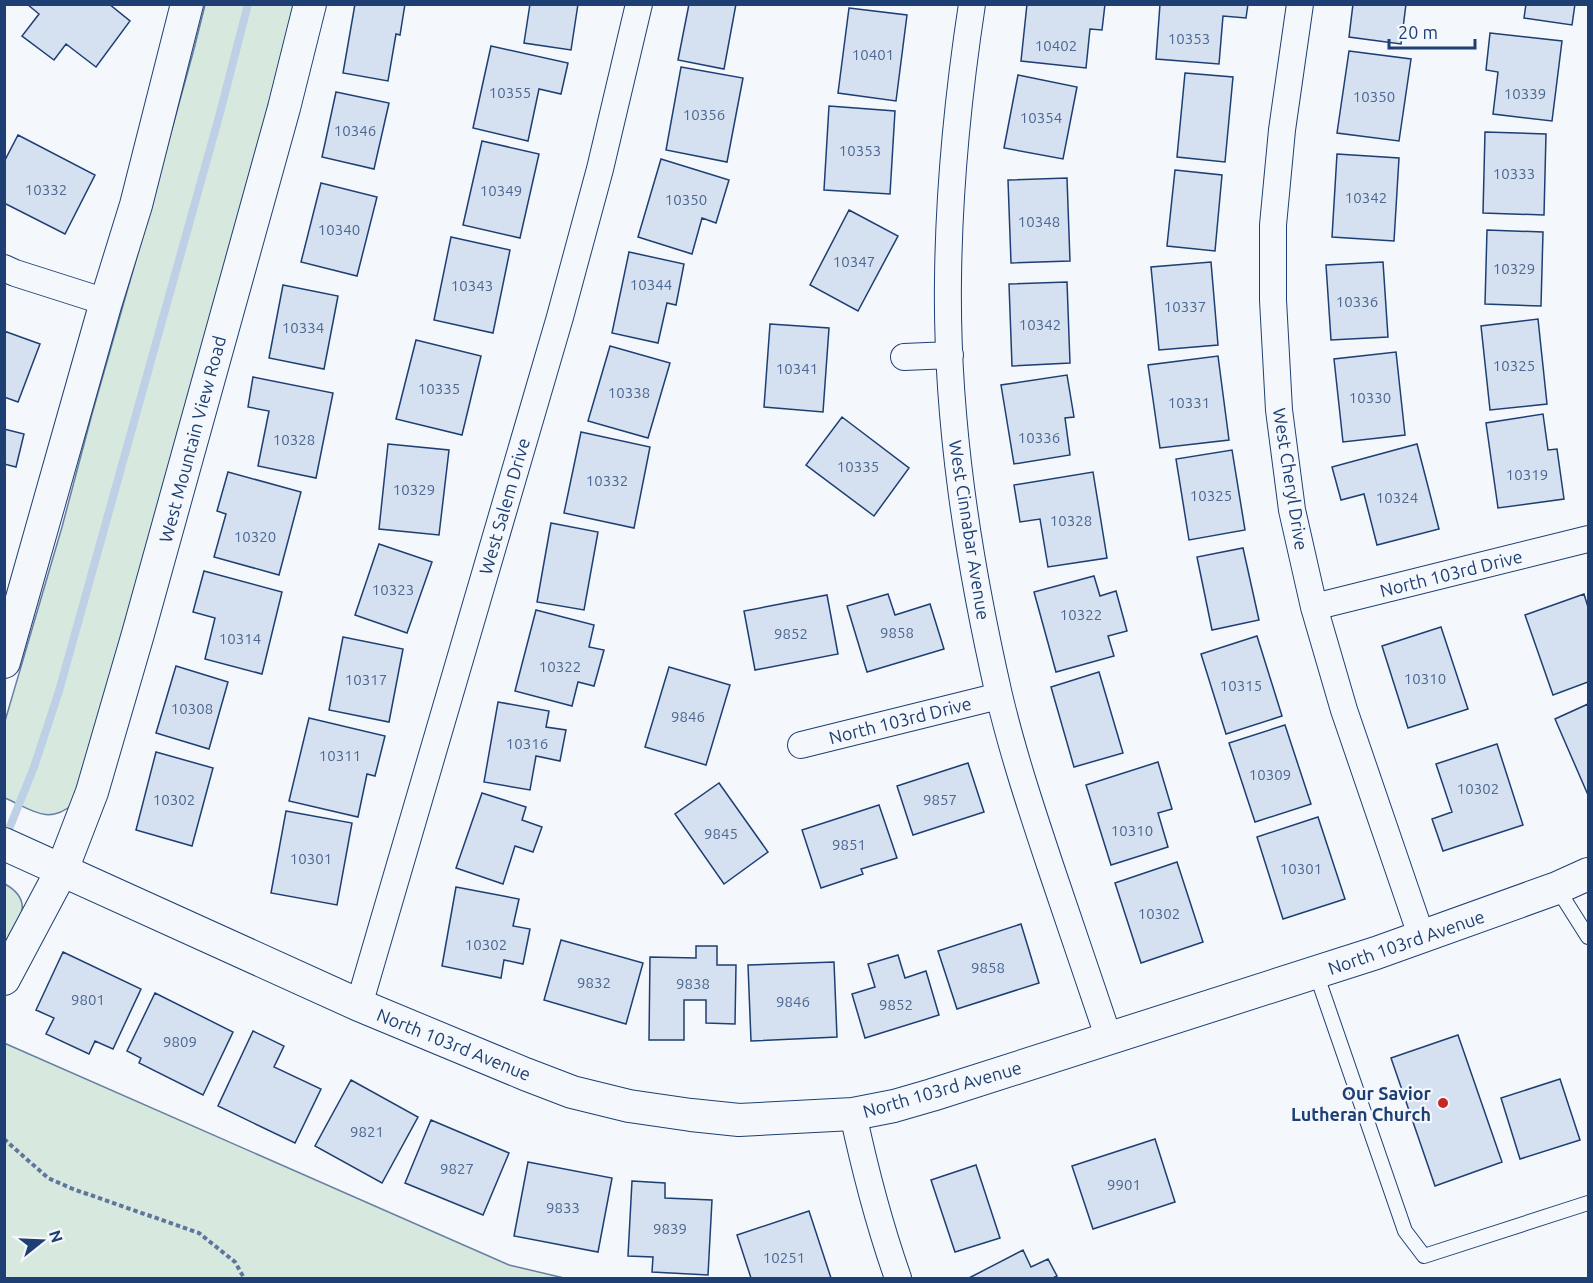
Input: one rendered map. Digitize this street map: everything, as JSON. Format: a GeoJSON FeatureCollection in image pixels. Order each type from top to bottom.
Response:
{"type":"FeatureCollection","features":[{"type":"Feature","properties":{"kind":"street"},"geometry":{"type":"LineString","coordinates":[[4,662],[106,302],[136,205],[187,4]]}},
{"type":"Feature","properties":{"kind":"street","name":"West Mountain View Road"},"geometry":{"type":"LineString","coordinates":[[62,870],[92,792],[138,634],[284,108],[310,4]]}},
{"type":"Feature","properties":{"kind":"street","name":"West Salem Drive"},"geometry":{"type":"LineString","coordinates":[[359,1005],[560,317],[600,169],[639,4]]}},
{"type":"Feature","properties":{"kind":"street","name":"West Cinnabar Avenue"},"geometry":{"type":"LineString","coordinates":[[972,4],[956,121],[950,204],[948,281],[954,429],[962,503],[999,696],[1023,783],[1109,1039]]}},
{"type":"Feature","properties":{"kind":"street","name":"West Cheryl Drive"},"geometry":{"type":"LineString","coordinates":[[1300,4],[1282,130],[1273,225],[1273,300],[1279,410],[1290,499],[1314,607],[1344,710],[1422,938]]}},
{"type":"Feature","properties":{"kind":"street"},"geometry":{"type":"LineString","coordinates":[[4,268],[106,302]]}},
{"type":"Feature","properties":{"kind":"street"},"geometry":{"type":"LineString","coordinates":[[904,357],[950,355]]}},
{"type":"Feature","properties":{"kind":"street","name":"North 103rd Drive"},"geometry":{"type":"LineString","coordinates":[[1314,607],[1588,539]]}},
{"type":"Feature","properties":{"kind":"street","name":"North 103rd Drive"},"geometry":{"type":"LineString","coordinates":[[801,745],[999,696]]}},
{"type":"Feature","properties":{"kind":"street","name":"North 103rd Avenue"},"geometry":{"type":"LineString","coordinates":[[4,844],[359,1005],[525,1074],[563,1088],[629,1106],[739,1120],[853,1114],[894,1106],[932,1095],[1422,938],[1557,888],[1588,874]]}},
{"type":"Feature","properties":{"kind":"street"},"geometry":{"type":"LineString","coordinates":[[4,979],[62,870]]}},
{"type":"Feature","properties":{"kind":"street"},"geometry":{"type":"LineString","coordinates":[[853,1114],[868,1182],[898,1278]]}},
{"type":"Feature","properties":{"kind":"lane"},"geometry":{"type":"LineString","coordinates":[[1557,888],[1588,937]]}},
{"type":"Feature","properties":{"kind":"lane"},"geometry":{"type":"LineString","coordinates":[[1316,973],[1405,1231],[1424,1256],[1588,1203]]}},
{"type":"Feature","properties":{"kind":"path"},"geometry":{"type":"LineString","coordinates":[[4,1138],[48,1178],[199,1233],[235,1262],[244,1278]]}},
{"type":"Feature","properties":{"kind":"shaded area"},"geometry":{"type":"Polygon","coordinates":[[[205,5],[299,5],[273,111],[73,804],[64,811],[47,815],[31,811],[5,798],[5,721],[62,527],[205,5]]]}},
{"type":"Feature","properties":{"kind":"shaded area"},"geometry":{"type":"Polygon","coordinates":[[[5,884],[20,898],[22,913],[5,948],[5,884]]]}},
{"type":"Feature","properties":{"kind":"shaded area"},"geometry":{"type":"Polygon","coordinates":[[[4,1043],[509,1265],[564,1278],[5,1278],[4,1043]]]}},
{"type":"Feature","properties":{"kind":"building"},"geometry":{"type":"Polygon","coordinates":[[[27,4],[109,4],[130,21],[96,67],[66,44],[54,60],[22,36],[39,14],[27,4]]]}},
{"type":"Feature","properties":{"kind":"building"},"geometry":{"type":"Polygon","coordinates":[[[355,4],[405,4],[400,35],[396,34],[388,81],[343,73],[355,4]]]}},
{"type":"Feature","properties":{"kind":"building"},"geometry":{"type":"Polygon","coordinates":[[[530,4],[578,4],[571,50],[524,43],[530,4]]]}},
{"type":"Feature","properties":{"kind":"building"},"geometry":{"type":"Polygon","coordinates":[[[689,4],[736,4],[724,69],[678,60],[689,4]]]}},
{"type":"Feature","properties":{"kind":"building"},"geometry":{"type":"Polygon","coordinates":[[[1027,4],[1105,4],[1102,30],[1090,29],[1086,68],[1021,61],[1027,4]]]}},
{"type":"Feature","properties":{"kind":"building"},"geometry":{"type":"Polygon","coordinates":[[[1160,4],[1248,4],[1246,18],[1223,16],[1219,64],[1156,59],[1160,4]]]}},
{"type":"Feature","properties":{"kind":"building"},"geometry":{"type":"Polygon","coordinates":[[[1353,4],[1406,4],[1401,44],[1349,37],[1353,4]]]}},
{"type":"Feature","properties":{"kind":"building"},"geometry":{"type":"Polygon","coordinates":[[[1526,4],[1575,4],[1572,25],[1524,18],[1526,4]]]}},
{"type":"Feature","properties":{"kind":"building"},"geometry":{"type":"Polygon","coordinates":[[[849,8],[907,15],[896,101],[838,93],[849,8]]]}},
{"type":"Feature","properties":{"kind":"building"},"geometry":{"type":"Polygon","coordinates":[[[1490,33],[1562,41],[1552,121],[1493,114],[1498,72],[1486,70],[1490,33]]]}},
{"type":"Feature","properties":{"kind":"building"},"geometry":{"type":"Polygon","coordinates":[[[491,46],[568,63],[561,94],[539,89],[528,141],[473,128],[491,46]]]}},
{"type":"Feature","properties":{"kind":"building"},"geometry":{"type":"Polygon","coordinates":[[[1349,51],[1411,59],[1399,141],[1337,133],[1349,51]]]}},
{"type":"Feature","properties":{"kind":"building"},"geometry":{"type":"Polygon","coordinates":[[[681,67],[743,78],[727,162],[666,150],[681,67]]]}},
{"type":"Feature","properties":{"kind":"building"},"geometry":{"type":"Polygon","coordinates":[[[1185,73],[1233,77],[1225,162],[1177,157],[1185,73]]]}},
{"type":"Feature","properties":{"kind":"building"},"geometry":{"type":"Polygon","coordinates":[[[1018,75],[1077,87],[1063,159],[1004,148],[1018,75]]]}},
{"type":"Feature","properties":{"kind":"building"},"geometry":{"type":"Polygon","coordinates":[[[336,92],[389,103],[374,169],[322,157],[336,92]]]}},
{"type":"Feature","properties":{"kind":"building"},"geometry":{"type":"Polygon","coordinates":[[[829,106],[895,111],[890,194],[824,190],[829,106]]]}},
{"type":"Feature","properties":{"kind":"building"},"geometry":{"type":"Polygon","coordinates":[[[1485,132],[1546,134],[1544,215],[1483,213],[1485,132]]]}},
{"type":"Feature","properties":{"kind":"building"},"geometry":{"type":"Polygon","coordinates":[[[18,135],[95,175],[65,234],[4,203],[4,162],[18,135]]]}},
{"type":"Feature","properties":{"kind":"building"},"geometry":{"type":"Polygon","coordinates":[[[482,141],[539,154],[520,238],[463,225],[482,141]]]}},
{"type":"Feature","properties":{"kind":"building"},"geometry":{"type":"Polygon","coordinates":[[[1337,154],[1399,158],[1394,241],[1332,237],[1337,154]]]}},
{"type":"Feature","properties":{"kind":"building"},"geometry":{"type":"Polygon","coordinates":[[[661,159],[729,180],[716,223],[702,218],[692,254],[638,237],[661,159]]]}},
{"type":"Feature","properties":{"kind":"building"},"geometry":{"type":"Polygon","coordinates":[[[1175,170],[1222,175],[1215,251],[1167,246],[1175,170]]]}},
{"type":"Feature","properties":{"kind":"building"},"geometry":{"type":"Polygon","coordinates":[[[1067,178],[1070,261],[1011,263],[1008,180],[1067,178]]]}},
{"type":"Feature","properties":{"kind":"building"},"geometry":{"type":"Polygon","coordinates":[[[321,183],[377,197],[357,276],[301,262],[321,183]]]}},
{"type":"Feature","properties":{"kind":"building"},"geometry":{"type":"Polygon","coordinates":[[[849,210],[898,236],[858,311],[810,285],[849,210]]]}},
{"type":"Feature","properties":{"kind":"building"},"geometry":{"type":"Polygon","coordinates":[[[1487,230],[1543,232],[1541,306],[1485,304],[1487,230]]]}},
{"type":"Feature","properties":{"kind":"building"},"geometry":{"type":"Polygon","coordinates":[[[451,237],[510,250],[493,333],[434,320],[451,237]]]}},
{"type":"Feature","properties":{"kind":"building"},"geometry":{"type":"Polygon","coordinates":[[[629,252],[684,264],[676,305],[667,303],[658,343],[612,333],[629,252]]]}},
{"type":"Feature","properties":{"kind":"building"},"geometry":{"type":"Polygon","coordinates":[[[1211,262],[1218,345],[1159,350],[1151,267],[1211,262]]]}},
{"type":"Feature","properties":{"kind":"building"},"geometry":{"type":"Polygon","coordinates":[[[1383,262],[1388,337],[1331,340],[1326,265],[1383,262]]]}},
{"type":"Feature","properties":{"kind":"building"},"geometry":{"type":"Polygon","coordinates":[[[1067,282],[1070,363],[1012,366],[1009,284],[1067,282]]]}},
{"type":"Feature","properties":{"kind":"building"},"geometry":{"type":"Polygon","coordinates":[[[283,285],[338,296],[324,369],[269,358],[283,285]]]}},
{"type":"Feature","properties":{"kind":"building"},"geometry":{"type":"Polygon","coordinates":[[[1538,319],[1547,404],[1490,410],[1481,326],[1538,319]]]}},
{"type":"Feature","properties":{"kind":"building"},"geometry":{"type":"Polygon","coordinates":[[[770,324],[829,328],[823,412],[764,407],[770,324]]]}},
{"type":"Feature","properties":{"kind":"building"},"geometry":{"type":"Polygon","coordinates":[[[4,331],[40,344],[18,402],[4,397],[4,331]]]}},
{"type":"Feature","properties":{"kind":"building"},"geometry":{"type":"Polygon","coordinates":[[[416,340],[481,356],[462,435],[396,419],[416,340]]]}},
{"type":"Feature","properties":{"kind":"building"},"geometry":{"type":"Polygon","coordinates":[[[610,346],[670,363],[648,438],[588,421],[610,346]]]}},
{"type":"Feature","properties":{"kind":"building"},"geometry":{"type":"Polygon","coordinates":[[[1396,352],[1405,435],[1343,442],[1334,359],[1396,352]]]}},
{"type":"Feature","properties":{"kind":"building"},"geometry":{"type":"Polygon","coordinates":[[[1218,356],[1229,440],[1160,448],[1148,365],[1218,356]]]}},
{"type":"Feature","properties":{"kind":"building"},"geometry":{"type":"Polygon","coordinates":[[[1067,375],[1074,417],[1065,418],[1070,455],[1014,464],[1001,385],[1067,375]]]}},
{"type":"Feature","properties":{"kind":"building"},"geometry":{"type":"Polygon","coordinates":[[[253,377],[333,393],[316,478],[258,466],[269,411],[248,407],[253,377]]]}},
{"type":"Feature","properties":{"kind":"building"},"geometry":{"type":"Polygon","coordinates":[[[1543,414],[1548,450],[1557,449],[1564,499],[1498,508],[1486,423],[1543,414]]]}},
{"type":"Feature","properties":{"kind":"building"},"geometry":{"type":"Polygon","coordinates":[[[842,417],[909,468],[874,516],[806,465],[842,417]]]}},
{"type":"Feature","properties":{"kind":"building"},"geometry":{"type":"Polygon","coordinates":[[[4,429],[24,434],[16,467],[4,464],[4,429]]]}},
{"type":"Feature","properties":{"kind":"building"},"geometry":{"type":"Polygon","coordinates":[[[581,432],[650,447],[634,528],[564,513],[581,432]]]}},
{"type":"Feature","properties":{"kind":"building"},"geometry":{"type":"Polygon","coordinates":[[[388,444],[449,450],[439,535],[379,529],[388,444]]]}},
{"type":"Feature","properties":{"kind":"building"},"geometry":{"type":"Polygon","coordinates":[[[1417,444],[1439,529],[1377,545],[1364,494],[1341,500],[1332,467],[1417,444]]]}},
{"type":"Feature","properties":{"kind":"building"},"geometry":{"type":"Polygon","coordinates":[[[1232,450],[1245,530],[1189,540],[1176,459],[1232,450]]]}},
{"type":"Feature","properties":{"kind":"building"},"geometry":{"type":"Polygon","coordinates":[[[228,472],[301,492],[279,575],[214,557],[226,514],[217,511],[228,472]]]}},
{"type":"Feature","properties":{"kind":"building"},"geometry":{"type":"Polygon","coordinates":[[[1093,472],[1107,558],[1048,567],[1040,519],[1020,522],[1014,485],[1093,472]]]}},
{"type":"Feature","properties":{"kind":"building"},"geometry":{"type":"Polygon","coordinates":[[[551,523],[598,532],[584,610],[537,602],[551,523]]]}},
{"type":"Feature","properties":{"kind":"building"},"geometry":{"type":"Polygon","coordinates":[[[379,544],[432,562],[407,633],[355,615],[379,544]]]}},
{"type":"Feature","properties":{"kind":"building"},"geometry":{"type":"Polygon","coordinates":[[[1243,548],[1259,620],[1212,630],[1197,557],[1243,548]]]}},
{"type":"Feature","properties":{"kind":"building"},"geometry":{"type":"Polygon","coordinates":[[[204,571],[282,592],[262,674],[205,659],[215,618],[193,612],[204,571]]]}},
{"type":"Feature","properties":{"kind":"building"},"geometry":{"type":"Polygon","coordinates":[[[1094,576],[1100,596],[1116,591],[1127,631],[1108,636],[1114,656],[1056,672],[1034,592],[1094,576]]]}},
{"type":"Feature","properties":{"kind":"building"},"geometry":{"type":"Polygon","coordinates":[[[888,594],[895,615],[930,604],[944,649],[867,672],[847,606],[888,594]]]}},
{"type":"Feature","properties":{"kind":"building"},"geometry":{"type":"Polygon","coordinates":[[[1584,594],[1588,607],[1588,682],[1553,695],[1525,615],[1584,594]]]}},
{"type":"Feature","properties":{"kind":"building"},"geometry":{"type":"Polygon","coordinates":[[[827,595],[838,654],[755,670],[744,611],[827,595]]]}},
{"type":"Feature","properties":{"kind":"building"},"geometry":{"type":"Polygon","coordinates":[[[536,610],[594,625],[589,647],[604,650],[594,686],[578,682],[572,706],[515,691],[536,610]]]}},
{"type":"Feature","properties":{"kind":"building"},"geometry":{"type":"Polygon","coordinates":[[[1441,627],[1468,709],[1408,728],[1382,646],[1441,627]]]}},
{"type":"Feature","properties":{"kind":"building"},"geometry":{"type":"Polygon","coordinates":[[[1257,636],[1282,716],[1226,734],[1201,654],[1257,636]]]}},
{"type":"Feature","properties":{"kind":"building"},"geometry":{"type":"Polygon","coordinates":[[[343,637],[403,649],[389,722],[329,710],[343,637]]]}},
{"type":"Feature","properties":{"kind":"building"},"geometry":{"type":"Polygon","coordinates":[[[176,666],[228,682],[209,749],[156,733],[176,666]]]}},
{"type":"Feature","properties":{"kind":"building"},"geometry":{"type":"Polygon","coordinates":[[[669,667],[730,685],[706,765],[645,747],[669,667]]]}},
{"type":"Feature","properties":{"kind":"building"},"geometry":{"type":"Polygon","coordinates":[[[1099,672],[1123,753],[1074,767],[1051,687],[1099,672]]]}},
{"type":"Feature","properties":{"kind":"building"},"geometry":{"type":"Polygon","coordinates":[[[498,702],[549,711],[546,727],[566,730],[560,761],[536,756],[530,790],[484,782],[498,702]]]}},
{"type":"Feature","properties":{"kind":"building"},"geometry":{"type":"Polygon","coordinates":[[[1588,704],[1588,795],[1555,719],[1588,704]]]}},
{"type":"Feature","properties":{"kind":"building"},"geometry":{"type":"Polygon","coordinates":[[[309,718],[385,736],[375,776],[367,774],[358,817],[289,801],[309,718]]]}},
{"type":"Feature","properties":{"kind":"building"},"geometry":{"type":"Polygon","coordinates":[[[1285,725],[1311,804],[1255,822],[1229,743],[1285,725]]]}},
{"type":"Feature","properties":{"kind":"building"},"geometry":{"type":"Polygon","coordinates":[[[1497,744],[1523,825],[1443,851],[1432,819],[1452,812],[1436,764],[1497,744]]]}},
{"type":"Feature","properties":{"kind":"building"},"geometry":{"type":"Polygon","coordinates":[[[156,752],[213,768],[192,846],[136,830],[156,752]]]}},
{"type":"Feature","properties":{"kind":"building"},"geometry":{"type":"Polygon","coordinates":[[[1158,762],[1172,809],[1158,813],[1168,847],[1111,865],[1086,785],[1158,762]]]}},
{"type":"Feature","properties":{"kind":"building"},"geometry":{"type":"Polygon","coordinates":[[[968,763],[984,812],[913,835],[897,786],[968,763]]]}},
{"type":"Feature","properties":{"kind":"building"},"geometry":{"type":"Polygon","coordinates":[[[719,783],[768,852],[724,884],[675,814],[719,783]]]}},
{"type":"Feature","properties":{"kind":"building"},"geometry":{"type":"Polygon","coordinates":[[[482,793],[526,807],[522,820],[542,827],[533,852],[515,846],[503,884],[456,868],[482,793]]]}},
{"type":"Feature","properties":{"kind":"building"},"geometry":{"type":"Polygon","coordinates":[[[879,805],[897,858],[861,869],[863,874],[821,888],[802,830],[879,805]]]}},
{"type":"Feature","properties":{"kind":"building"},"geometry":{"type":"Polygon","coordinates":[[[286,811],[352,823],[337,905],[271,893],[286,811]]]}},
{"type":"Feature","properties":{"kind":"building"},"geometry":{"type":"Polygon","coordinates":[[[1318,817],[1345,899],[1283,919],[1257,837],[1318,817]]]}},
{"type":"Feature","properties":{"kind":"building"},"geometry":{"type":"Polygon","coordinates":[[[1177,862],[1203,942],[1141,963],[1115,883],[1177,862]]]}},
{"type":"Feature","properties":{"kind":"building"},"geometry":{"type":"Polygon","coordinates":[[[456,887],[519,899],[513,926],[530,929],[523,964],[504,960],[501,978],[442,966],[456,887]]]}},
{"type":"Feature","properties":{"kind":"building"},"geometry":{"type":"Polygon","coordinates":[[[1021,924],[1039,983],[957,1009],[938,951],[1021,924]]]}},
{"type":"Feature","properties":{"kind":"building"},"geometry":{"type":"Polygon","coordinates":[[[561,940],[643,963],[626,1024],[544,1000],[561,940]]]}},
{"type":"Feature","properties":{"kind":"building"},"geometry":{"type":"Polygon","coordinates":[[[696,946],[717,946],[717,965],[736,965],[735,1024],[706,1023],[706,1000],[684,1000],[684,1040],[649,1040],[650,957],[696,958],[696,946]]]}},
{"type":"Feature","properties":{"kind":"building"},"geometry":{"type":"Polygon","coordinates":[[[63,952],[141,989],[113,1049],[95,1041],[89,1054],[46,1034],[54,1018],[36,1010],[63,952]]]}},
{"type":"Feature","properties":{"kind":"building"},"geometry":{"type":"Polygon","coordinates":[[[898,955],[905,978],[926,971],[939,1015],[865,1038],[852,994],[875,987],[868,964],[898,955]]]}},
{"type":"Feature","properties":{"kind":"building"},"geometry":{"type":"Polygon","coordinates":[[[834,962],[837,1037],[751,1041],[748,965],[834,962]]]}},
{"type":"Feature","properties":{"kind":"building"},"geometry":{"type":"Polygon","coordinates":[[[155,993],[233,1032],[203,1095],[139,1063],[141,1058],[127,1051],[155,993]]]}},
{"type":"Feature","properties":{"kind":"building"},"geometry":{"type":"Polygon","coordinates":[[[253,1031],[284,1046],[274,1067],[321,1089],[295,1143],[218,1106],[253,1031]]]}},
{"type":"Feature","properties":{"kind":"building"},"geometry":{"type":"Polygon","coordinates":[[[1458,1035],[1502,1162],[1435,1186],[1391,1058],[1458,1035]]]}},
{"type":"Feature","properties":{"kind":"building"},"geometry":{"type":"Polygon","coordinates":[[[1560,1079],[1580,1140],[1520,1159],[1501,1098],[1560,1079]]]}},
{"type":"Feature","properties":{"kind":"building"},"geometry":{"type":"Polygon","coordinates":[[[351,1080],[418,1117],[382,1183],[315,1146],[351,1080]]]}},
{"type":"Feature","properties":{"kind":"building"},"geometry":{"type":"Polygon","coordinates":[[[431,1120],[509,1153],[483,1215],[405,1183],[431,1120]]]}},
{"type":"Feature","properties":{"kind":"building"},"geometry":{"type":"Polygon","coordinates":[[[1155,1139],[1175,1202],[1093,1229],[1072,1166],[1155,1139]]]}},
{"type":"Feature","properties":{"kind":"building"},"geometry":{"type":"Polygon","coordinates":[[[528,1162],[612,1178],[598,1252],[514,1236],[528,1162]]]}},
{"type":"Feature","properties":{"kind":"building"},"geometry":{"type":"Polygon","coordinates":[[[976,1165],[1000,1238],[955,1252],[931,1180],[976,1165]]]}},
{"type":"Feature","properties":{"kind":"building"},"geometry":{"type":"Polygon","coordinates":[[[632,1181],[665,1183],[665,1198],[712,1200],[708,1275],[652,1272],[653,1257],[628,1256],[632,1181]]]}},
{"type":"Feature","properties":{"kind":"building"},"geometry":{"type":"Polygon","coordinates":[[[809,1211],[831,1278],[751,1278],[737,1235],[809,1211]]]}},
{"type":"Feature","properties":{"kind":"building"},"geometry":{"type":"Polygon","coordinates":[[[1023,1250],[1031,1267],[1048,1259],[1057,1276],[1053,1278],[969,1278],[1023,1250]]]}},
{"type":"Feature","properties":{"kind":"waterway"},"geometry":{"type":"LineString","coordinates":[[5,839],[34,767],[59,691],[220,113],[248,4]]}},
{"type":"Feature","properties":{"kind":"place","name":"Our Savior Lutheran Church"},"geometry":{"type":"Point","coordinates":[1443,1103]}}]}
